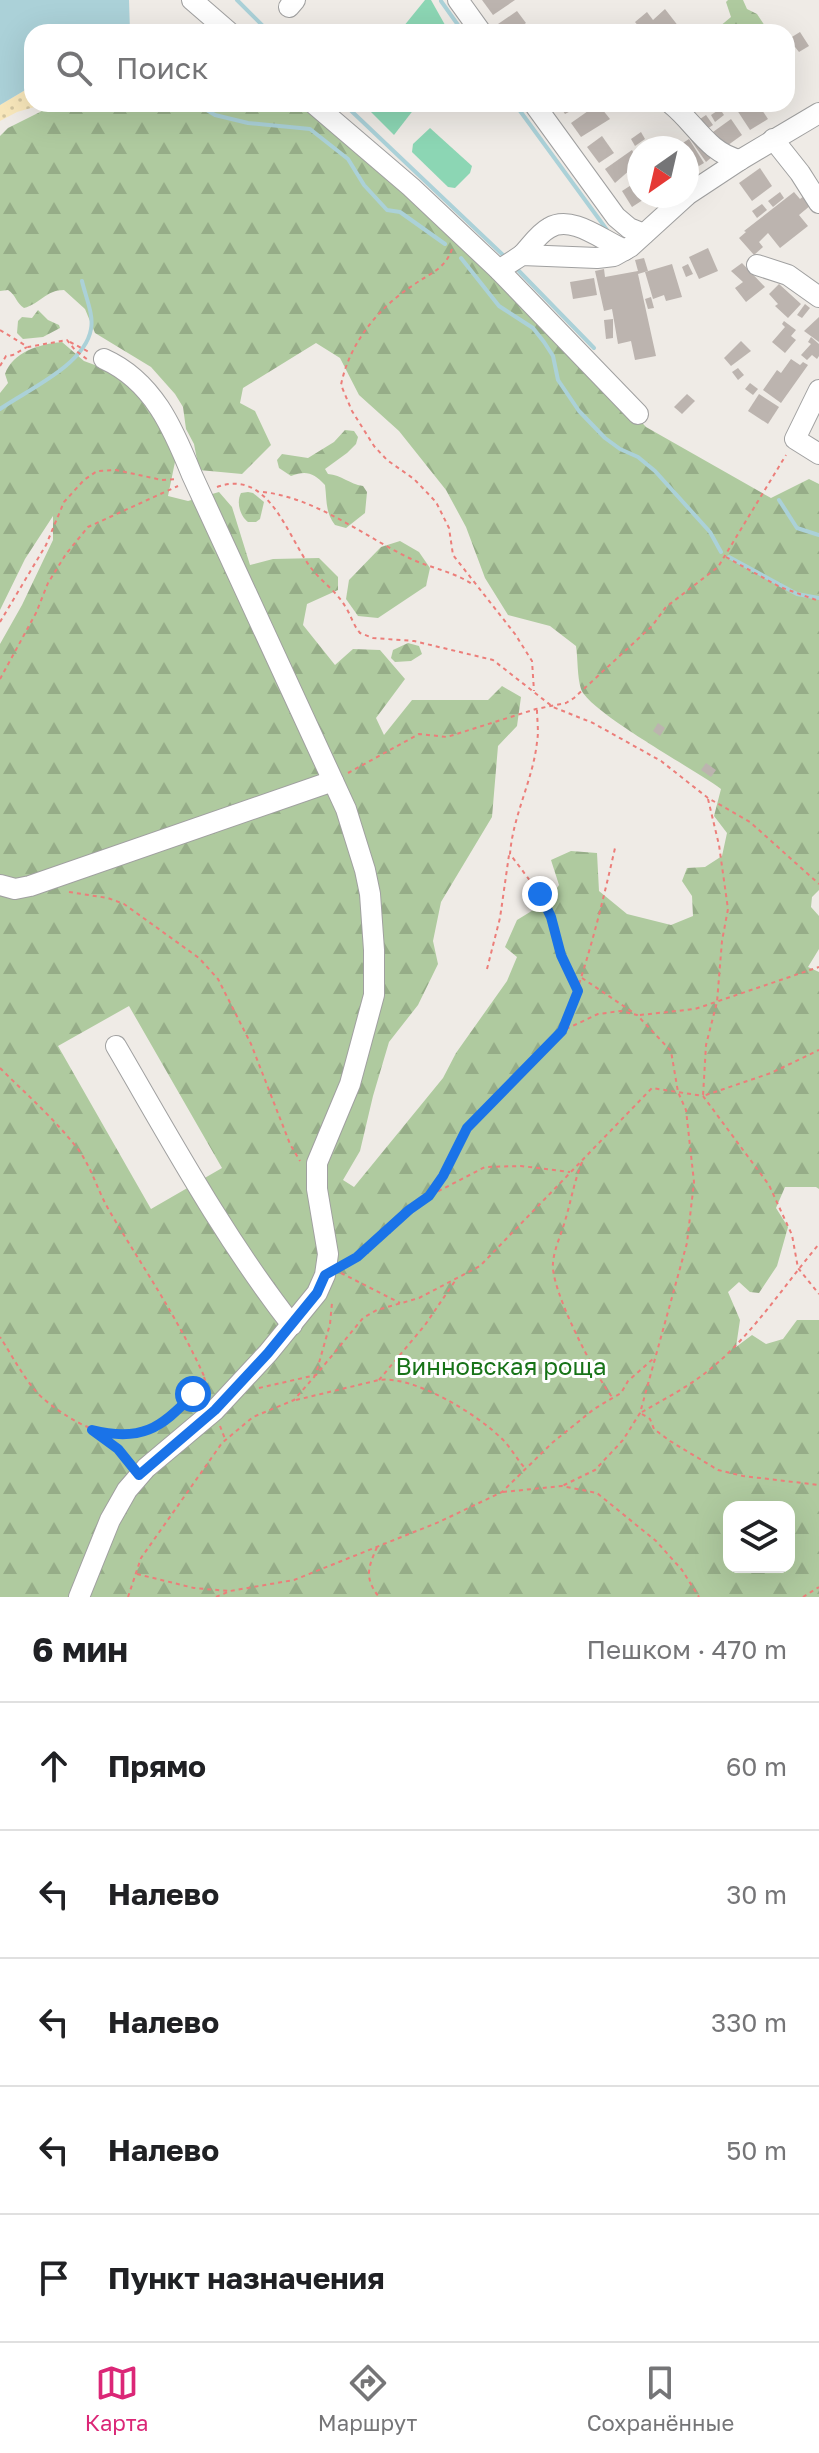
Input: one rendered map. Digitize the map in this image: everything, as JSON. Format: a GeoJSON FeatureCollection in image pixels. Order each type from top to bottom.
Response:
{"type":"FeatureCollection","features":[{"type":"Feature","properties":{"kind":"street"},"geometry":{"type":"LineString","coordinates":[[192,0],[220,24]]}},
{"type":"Feature","properties":{"kind":"street"},"geometry":{"type":"LineString","coordinates":[[458,0],[475,24]]}},
{"type":"Feature","properties":{"kind":"street"},"geometry":{"type":"LineString","coordinates":[[323,112],[411,187],[499,270],[638,414]]}},
{"type":"Feature","properties":{"kind":"street"},"geometry":{"type":"LineString","coordinates":[[540,112],[616,217],[629,228],[644,234]]}},
{"type":"Feature","properties":{"kind":"street"},"geometry":{"type":"LineString","coordinates":[[680,112],[714,149],[724,156],[740,160]]}},
{"type":"Feature","properties":{"kind":"street"},"geometry":{"type":"LineString","coordinates":[[699,188],[819,113]]}},
{"type":"Feature","properties":{"kind":"street"},"geometry":{"type":"LineString","coordinates":[[773,139],[819,203]]}},
{"type":"Feature","properties":{"kind":"street"},"geometry":{"type":"LineString","coordinates":[[522,255],[614,256],[673,208]]}},
{"type":"Feature","properties":{"kind":"street"},"geometry":{"type":"LineString","coordinates":[[499,270],[522,255],[546,229],[557,224],[584,229],[625,250]]}},
{"type":"Feature","properties":{"kind":"street"},"geometry":{"type":"LineString","coordinates":[[757,265],[788,275],[819,297]]}},
{"type":"Feature","properties":{"kind":"street"},"geometry":{"type":"LineString","coordinates":[[79,1597],[110,1520],[127,1490],[139,1475],[215,1410],[317,1293],[325,1275],[328,1254],[317,1189],[317,1163],[350,1084],[374,995],[370,894],[346,809],[176,437],[153,396],[131,375],[104,359]]}},
{"type":"Feature","properties":{"kind":"street"},"geometry":{"type":"LineString","coordinates":[[819,390],[795,439],[819,454]]}},
{"type":"Feature","properties":{"kind":"street"},"geometry":{"type":"LineString","coordinates":[[0,885],[15,889],[30,886],[333,781]]}},
{"type":"Feature","properties":{"kind":"street"},"geometry":{"type":"LineString","coordinates":[[116,1046],[216,1218],[292,1325]]}},
{"type":"Feature","properties":{"kind":"path"},"geometry":{"type":"LineString","coordinates":[[454,228],[452,253],[437,272],[413,285],[378,312],[357,344],[341,385],[352,411],[374,446],[436,502],[449,528],[453,555],[515,634],[532,661],[534,692]]}},
{"type":"Feature","properties":{"kind":"path"},"geometry":{"type":"LineString","coordinates":[[0,330],[28,347]]}},
{"type":"Feature","properties":{"kind":"path"},"geometry":{"type":"LineString","coordinates":[[0,366],[6,356],[28,347],[67,340],[104,359],[98,363],[84,359],[67,340]]}},
{"type":"Feature","properties":{"kind":"path"},"geometry":{"type":"LineString","coordinates":[[333,781],[419,734],[447,737],[536,709],[553,707],[574,698],[652,626],[666,607],[708,577],[725,557],[795,439]]}},
{"type":"Feature","properties":{"kind":"path"},"geometry":{"type":"LineString","coordinates":[[0,622],[46,545],[64,502],[97,471],[116,470],[197,486]]}},
{"type":"Feature","properties":{"kind":"path"},"geometry":{"type":"LineString","coordinates":[[0,679],[36,613],[48,583],[88,527],[147,502],[197,486],[230,482],[247,484],[271,504],[312,570],[345,605],[360,633],[373,638],[414,641],[493,660],[553,707],[593,723],[661,761],[708,798],[750,822],[819,884]]}},
{"type":"Feature","properties":{"kind":"path"},"geometry":{"type":"LineString","coordinates":[[260,492],[299,500],[410,558],[456,574],[473,584]]}},
{"type":"Feature","properties":{"kind":"path"},"geometry":{"type":"LineString","coordinates":[[725,557],[780,587],[819,601]]}},
{"type":"Feature","properties":{"kind":"path"},"geometry":{"type":"LineString","coordinates":[[487,969],[500,918],[518,808],[525,794],[537,742],[536,709]]}},
{"type":"Feature","properties":{"kind":"path"},"geometry":{"type":"LineString","coordinates":[[708,798],[719,845],[728,909],[717,1002],[706,1045],[703,1096],[769,1185],[792,1235],[798,1268],[819,1294]]}},
{"type":"Feature","properties":{"kind":"path"},"geometry":{"type":"LineString","coordinates":[[562,1031],[578,991],[600,917],[615,848]]}},
{"type":"Feature","properties":{"kind":"path"},"geometry":{"type":"LineString","coordinates":[[510,854],[540,894],[551,917],[561,955],[578,991]]}},
{"type":"Feature","properties":{"kind":"path"},"geometry":{"type":"LineString","coordinates":[[62,891],[108,898],[124,904],[199,958],[218,979],[251,1044],[290,1144]]}},
{"type":"Feature","properties":{"kind":"path"},"geometry":{"type":"LineString","coordinates":[[429,1196],[443,1176],[467,1128],[562,1031],[598,1014],[621,1011],[637,1015],[695,1009],[819,967]]}},
{"type":"Feature","properties":{"kind":"path"},"geometry":{"type":"LineString","coordinates":[[562,1486],[603,1463],[640,1413],[687,1243],[694,1182],[686,1110],[678,1092],[671,1051],[637,1015],[582,978]]}},
{"type":"Feature","properties":{"kind":"path"},"geometry":{"type":"LineString","coordinates":[[294,1400],[363,1318],[377,1310],[419,1298],[480,1266],[652,1088],[703,1096],[771,1073],[819,1050]]}},
{"type":"Feature","properties":{"kind":"path"},"geometry":{"type":"LineString","coordinates":[[0,1068],[60,1128],[80,1153],[97,1179],[107,1207],[157,1287],[204,1376],[176,1413],[149,1431],[133,1436],[92,1430]]}},
{"type":"Feature","properties":{"kind":"path"},"geometry":{"type":"LineString","coordinates":[[584,1158],[574,1181],[552,1265],[577,1336],[612,1397]]}},
{"type":"Feature","properties":{"kind":"path"},"geometry":{"type":"LineString","coordinates":[[336,1282],[343,1265],[357,1257],[409,1210],[485,1167],[521,1166],[571,1172]]}},
{"type":"Feature","properties":{"kind":"path"},"geometry":{"type":"LineString","coordinates":[[640,1413],[701,1377],[757,1321],[819,1244]]}},
{"type":"Feature","properties":{"kind":"path"},"geometry":{"type":"LineString","coordinates":[[340,1272],[401,1303]]}},
{"type":"Feature","properties":{"kind":"path"},"geometry":{"type":"LineString","coordinates":[[379,1380],[425,1325],[456,1280]]}},
{"type":"Feature","properties":{"kind":"path"},"geometry":{"type":"LineString","coordinates":[[316,1375],[330,1324],[333,1296]]}},
{"type":"Feature","properties":{"kind":"path"},"geometry":{"type":"LineString","coordinates":[[0,1337],[35,1391],[59,1411],[118,1449],[139,1475]]}},
{"type":"Feature","properties":{"kind":"path"},"geometry":{"type":"LineString","coordinates":[[502,1492],[552,1443],[621,1393],[628,1381],[654,1357]]}},
{"type":"Feature","properties":{"kind":"path"},"geometry":{"type":"LineString","coordinates":[[252,1390],[316,1375]]}},
{"type":"Feature","properties":{"kind":"path"},"geometry":{"type":"LineString","coordinates":[[128,1597],[141,1558],[222,1443],[253,1417],[294,1400],[390,1378],[412,1383],[484,1424],[503,1439],[525,1468]]}},
{"type":"Feature","properties":{"kind":"path"},"geometry":{"type":"LineString","coordinates":[[640,1413],[650,1419],[654,1429],[670,1441],[718,1470],[819,1485]]}},
{"type":"Feature","properties":{"kind":"path"},"geometry":{"type":"LineString","coordinates":[[216,1597],[230,1591],[294,1580],[439,1522],[502,1492],[562,1486],[597,1493],[656,1541],[682,1570],[699,1597]]}},
{"type":"Feature","properties":{"kind":"path"},"geometry":{"type":"LineString","coordinates":[[378,1547],[367,1578],[379,1597]]}},
{"type":"Feature","properties":{"kind":"path"},"geometry":{"type":"LineString","coordinates":[[136,1574],[180,1585],[230,1591]]}},
{"type":"Feature","properties":{"kind":"path"},"geometry":{"type":"LineString","coordinates":[[803,1597],[819,1587]]}},
{"type":"Feature","properties":{"kind":"green space"},"geometry":{"type":"Polygon","coordinates":[[[425,0],[431,0],[444,24],[406,24],[425,0]]]}},
{"type":"Feature","properties":{"kind":"green space"},"geometry":{"type":"Polygon","coordinates":[[[743,0],[747,9],[757,14],[764,24],[723,24],[731,17],[726,2],[743,0]]]}},
{"type":"Feature","properties":{"kind":"green space","name":"Винновская роща"},"geometry":{"type":"Polygon","coordinates":[[[40,112],[327,112],[399,168],[646,427],[771,498],[809,479],[819,484],[819,890],[812,897],[811,907],[819,916],[819,949],[808,967],[819,972],[819,1189],[785,1187],[776,1208],[788,1227],[777,1266],[759,1293],[750,1292],[739,1282],[728,1292],[740,1320],[736,1347],[752,1335],[766,1344],[783,1339],[797,1320],[819,1320],[819,1597],[0,1597],[0,644],[53,540],[53,516],[25,559],[0,610],[0,393],[8,383],[5,374],[14,360],[36,347],[62,342],[84,361],[111,371],[147,401],[176,457],[168,496],[188,501],[219,492],[232,507],[250,565],[273,559],[319,558],[338,577],[338,590],[307,604],[303,625],[335,665],[353,649],[380,650],[405,679],[376,718],[384,735],[412,700],[488,700],[502,686],[521,697],[517,726],[498,746],[492,817],[441,902],[433,941],[438,964],[418,1005],[389,1042],[360,1151],[343,1180],[354,1187],[443,1078],[456,1053],[507,981],[517,957],[505,947],[517,920],[548,901],[559,885],[551,860],[571,851],[597,853],[599,891],[627,914],[671,925],[693,916],[692,896],[682,881],[687,868],[705,867],[722,856],[727,833],[714,816],[721,789],[622,726],[588,699],[581,689],[576,646],[550,626],[508,615],[485,578],[466,527],[446,490],[399,431],[359,395],[340,358],[316,343],[243,388],[240,403],[255,411],[271,445],[242,474],[199,470],[194,444],[186,429],[183,407],[151,367],[95,333],[85,309],[64,290],[52,292],[24,308],[8,290],[0,291],[0,136],[8,128],[40,112]],[[129,1006],[58,1046],[151,1209],[222,1168],[129,1006]]]}},
{"type":"Feature","properties":{"kind":"green space"},"geometry":{"type":"Polygon","coordinates":[[[371,112],[412,112],[394,135],[371,112]]]}},
{"type":"Feature","properties":{"kind":"green space"},"geometry":{"type":"Polygon","coordinates":[[[430,128],[472,166],[470,173],[455,188],[448,187],[412,152],[413,144],[430,128]]]}},
{"type":"Feature","properties":{"kind":"green space"},"geometry":{"type":"Polygon","coordinates":[[[38,310],[60,328],[43,337],[23,339],[17,333],[18,321],[22,317],[32,318],[38,310]]]}},
{"type":"Feature","properties":{"kind":"green space"},"geometry":{"type":"Polygon","coordinates":[[[345,430],[354,431],[358,437],[356,444],[325,469],[328,474],[363,486],[367,492],[365,513],[346,528],[335,525],[332,520],[325,485],[321,481],[305,473],[291,476],[279,468],[277,460],[282,454],[308,458],[334,442],[345,430]]]}},
{"type":"Feature","properties":{"kind":"green space"},"geometry":{"type":"Polygon","coordinates":[[[248,492],[264,502],[260,519],[256,522],[248,522],[240,509],[241,493],[248,492]]]}},
{"type":"Feature","properties":{"kind":"green space"},"geometry":{"type":"Polygon","coordinates":[[[400,541],[419,552],[430,568],[426,586],[378,618],[358,616],[346,599],[349,580],[381,547],[400,541]]]}},
{"type":"Feature","properties":{"kind":"green space"},"geometry":{"type":"Polygon","coordinates":[[[408,643],[419,646],[422,654],[411,661],[395,662],[391,658],[393,650],[408,643]]]}},
{"type":"Feature","properties":{"kind":"sand"},"geometry":{"type":"Polygon","coordinates":[[[24,91],[24,110],[0,121],[0,105],[24,91]]]}},
{"type":"Feature","properties":{"kind":"water"},"geometry":{"type":"Polygon","coordinates":[[[0,0],[129,0],[130,24],[24,24],[24,91],[0,105],[0,0]]]}},
{"type":"Feature","properties":{"kind":"building"},"geometry":{"type":"Polygon","coordinates":[[[482,0],[515,0],[493,15],[482,0]]]}},
{"type":"Feature","properties":{"kind":"building"},"geometry":{"type":"Polygon","coordinates":[[[665,9],[677,24],[635,22],[647,12],[653,20],[665,9]]]}},
{"type":"Feature","properties":{"kind":"building"},"geometry":{"type":"Polygon","coordinates":[[[517,11],[526,23],[525,24],[498,24],[517,11]]]}},
{"type":"Feature","properties":{"kind":"building"},"geometry":{"type":"Polygon","coordinates":[[[800,32],[809,46],[799,52],[795,47],[795,35],[800,32]]]}},
{"type":"Feature","properties":{"kind":"building"},"geometry":{"type":"Polygon","coordinates":[[[587,112],[604,112],[610,119],[581,137],[571,123],[587,112]]]}},
{"type":"Feature","properties":{"kind":"building"},"geometry":{"type":"Polygon","coordinates":[[[722,112],[724,115],[715,122],[711,115],[722,112]]]}},
{"type":"Feature","properties":{"kind":"building"},"geometry":{"type":"Polygon","coordinates":[[[738,112],[763,112],[768,119],[750,130],[738,112]]]}},
{"type":"Feature","properties":{"kind":"building"},"geometry":{"type":"Polygon","coordinates":[[[706,115],[713,125],[707,129],[700,119],[706,115]]]}},
{"type":"Feature","properties":{"kind":"building"},"geometry":{"type":"Polygon","coordinates":[[[731,119],[742,135],[724,148],[713,132],[731,119]]]}},
{"type":"Feature","properties":{"kind":"building"},"geometry":{"type":"Polygon","coordinates":[[[602,136],[614,153],[599,163],[587,147],[602,136]]]}},
{"type":"Feature","properties":{"kind":"building"},"geometry":{"type":"Polygon","coordinates":[[[699,138],[712,157],[706,162],[699,152],[699,138]]]}},
{"type":"Feature","properties":{"kind":"building"},"geometry":{"type":"Polygon","coordinates":[[[627,154],[627,172],[615,183],[605,169],[627,154]]]}},
{"type":"Feature","properties":{"kind":"building"},"geometry":{"type":"Polygon","coordinates":[[[760,168],[772,186],[752,201],[739,183],[760,168]]]}},
{"type":"Feature","properties":{"kind":"building"},"geometry":{"type":"Polygon","coordinates":[[[780,192],[784,198],[773,207],[768,201],[780,192]]]}},
{"type":"Feature","properties":{"kind":"building"},"geometry":{"type":"Polygon","coordinates":[[[794,192],[800,199],[804,196],[811,205],[799,215],[808,226],[780,248],[768,233],[759,242],[763,247],[754,255],[739,238],[794,192]]]}},
{"type":"Feature","properties":{"kind":"building"},"geometry":{"type":"Polygon","coordinates":[[[762,204],[767,210],[757,218],[752,211],[762,204]]]}},
{"type":"Feature","properties":{"kind":"building"},"geometry":{"type":"Polygon","coordinates":[[[708,248],[718,271],[699,279],[689,257],[708,248]]]}},
{"type":"Feature","properties":{"kind":"building"},"geometry":{"type":"Polygon","coordinates":[[[644,258],[648,271],[638,274],[656,356],[635,360],[631,341],[618,344],[612,309],[604,311],[595,271],[604,269],[605,277],[638,271],[635,260],[644,258]]]}},
{"type":"Feature","properties":{"kind":"building"},"geometry":{"type":"Polygon","coordinates":[[[742,263],[765,287],[746,302],[735,288],[743,282],[731,271],[742,263]]]}},
{"type":"Feature","properties":{"kind":"building"},"geometry":{"type":"Polygon","coordinates":[[[672,264],[682,297],[666,301],[664,295],[653,299],[645,272],[672,264]]]}},
{"type":"Feature","properties":{"kind":"building"},"geometry":{"type":"Polygon","coordinates":[[[688,264],[693,274],[686,277],[682,267],[688,264]]]}},
{"type":"Feature","properties":{"kind":"building"},"geometry":{"type":"Polygon","coordinates":[[[594,278],[597,295],[573,299],[570,282],[594,278]]]}},
{"type":"Feature","properties":{"kind":"building"},"geometry":{"type":"Polygon","coordinates":[[[779,284],[801,304],[788,318],[775,306],[778,304],[769,294],[779,284]]]}},
{"type":"Feature","properties":{"kind":"building"},"geometry":{"type":"Polygon","coordinates":[[[651,297],[654,308],[648,309],[645,299],[651,297]]]}},
{"type":"Feature","properties":{"kind":"building"},"geometry":{"type":"Polygon","coordinates":[[[805,304],[810,308],[802,318],[797,315],[805,304]]]}},
{"type":"Feature","properties":{"kind":"building"},"geometry":{"type":"Polygon","coordinates":[[[819,317],[819,342],[804,331],[819,317]]]}},
{"type":"Feature","properties":{"kind":"building"},"geometry":{"type":"Polygon","coordinates":[[[613,319],[613,338],[606,339],[604,320],[613,319]]]}},
{"type":"Feature","properties":{"kind":"building"},"geometry":{"type":"Polygon","coordinates":[[[784,321],[796,330],[791,336],[796,340],[785,353],[772,342],[785,327],[782,324],[784,321]]]}},
{"type":"Feature","properties":{"kind":"building"},"geometry":{"type":"Polygon","coordinates":[[[811,337],[819,344],[819,356],[817,359],[812,355],[807,360],[801,355],[811,344],[808,342],[811,337]]]}},
{"type":"Feature","properties":{"kind":"building"},"geometry":{"type":"Polygon","coordinates":[[[741,341],[751,351],[731,366],[724,358],[741,341]]]}},
{"type":"Feature","properties":{"kind":"building"},"geometry":{"type":"Polygon","coordinates":[[[791,359],[800,365],[803,362],[808,365],[781,403],[763,390],[777,370],[781,373],[791,359]]]}},
{"type":"Feature","properties":{"kind":"building"},"geometry":{"type":"Polygon","coordinates":[[[738,368],[744,375],[738,380],[732,372],[738,368]]]}},
{"type":"Feature","properties":{"kind":"building"},"geometry":{"type":"Polygon","coordinates":[[[750,383],[758,389],[753,395],[745,389],[750,383]]]}},
{"type":"Feature","properties":{"kind":"building"},"geometry":{"type":"Polygon","coordinates":[[[687,394],[695,401],[682,414],[674,407],[687,394]]]}},
{"type":"Feature","properties":{"kind":"building"},"geometry":{"type":"Polygon","coordinates":[[[759,394],[779,407],[768,424],[748,411],[759,394]]]}},
{"type":"Feature","properties":{"kind":"building"},"geometry":{"type":"Polygon","coordinates":[[[658,723],[665,728],[660,736],[653,731],[658,723]]]}},
{"type":"Feature","properties":{"kind":"building"},"geometry":{"type":"Polygon","coordinates":[[[706,763],[716,770],[711,777],[701,770],[706,763]]]}},
{"type":"Feature","properties":{"kind":"waterway"},"geometry":{"type":"LineString","coordinates":[[237,0],[261,24]]}},
{"type":"Feature","properties":{"kind":"waterway"},"geometry":{"type":"LineString","coordinates":[[441,1],[457,24]]}},
{"type":"Feature","properties":{"kind":"waterway"},"geometry":{"type":"LineString","coordinates":[[210,112],[248,123],[310,129],[348,159],[364,185],[387,210],[400,212],[445,244]]}},
{"type":"Feature","properties":{"kind":"waterway"},"geometry":{"type":"LineString","coordinates":[[352,112],[504,256]]}},
{"type":"Feature","properties":{"kind":"waterway"},"geometry":{"type":"LineString","coordinates":[[521,112],[607,230]]}},
{"type":"Feature","properties":{"kind":"waterway"},"geometry":{"type":"LineString","coordinates":[[461,258],[499,306],[533,328],[544,342],[553,356],[558,380],[579,411],[605,438],[655,471],[710,532],[721,552]]}},
{"type":"Feature","properties":{"kind":"waterway"},"geometry":{"type":"LineString","coordinates":[[517,269],[594,348]]}},
{"type":"Feature","properties":{"kind":"waterway"},"geometry":{"type":"LineString","coordinates":[[0,409],[67,365],[86,342],[91,318],[82,281]]}},
{"type":"Feature","properties":{"kind":"waterway"},"geometry":{"type":"LineString","coordinates":[[779,500],[797,528],[819,535]]}},
{"type":"Feature","properties":{"kind":"waterway"},"geometry":{"type":"LineString","coordinates":[[729,557],[797,594],[819,598]]}},
{"type":"Feature","properties":{"kind":"route"},"geometry":{"type":"LineString","coordinates":[[193,1394],[176,1413],[149,1431],[133,1436],[92,1430],[118,1449],[139,1475],[215,1410],[292,1325],[317,1293],[325,1275],[357,1257],[429,1196],[443,1176],[467,1128],[562,1031],[578,991],[561,955],[551,917],[540,894]]}}]}
